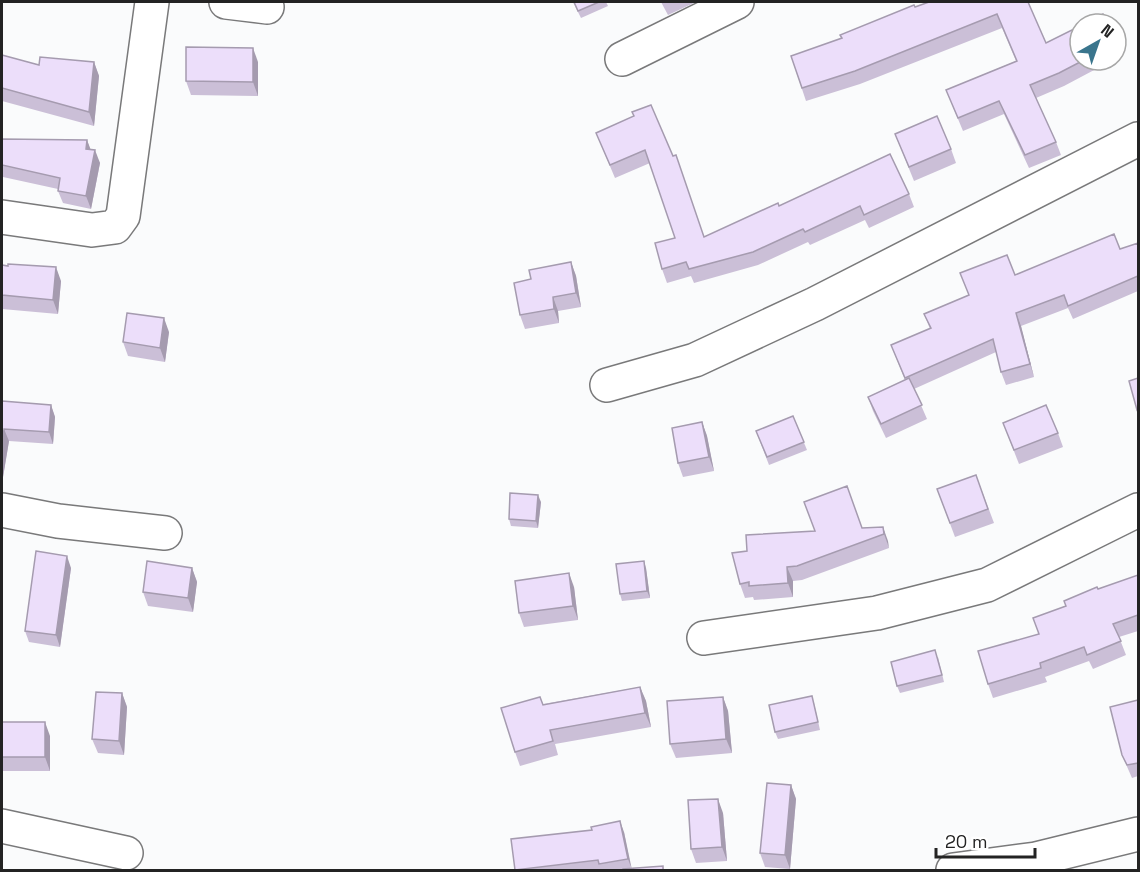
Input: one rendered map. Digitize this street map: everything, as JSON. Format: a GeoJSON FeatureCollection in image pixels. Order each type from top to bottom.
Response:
{"type":"FeatureCollection","features":[{"type":"Feature","properties":{"kind":"street"},"geometry":{"type":"LineString","coordinates":[[2,217],[92,230],[115,227],[123,216],[152,2]]}},
{"type":"Feature","properties":{"kind":"street"},"geometry":{"type":"LineString","coordinates":[[226,2],[267,7]]}},
{"type":"Feature","properties":{"kind":"street"},"geometry":{"type":"LineString","coordinates":[[622,59],[738,2]]}},
{"type":"Feature","properties":{"kind":"street"},"geometry":{"type":"LineString","coordinates":[[607,386],[695,360],[816,304],[1138,139]]}},
{"type":"Feature","properties":{"kind":"street"},"geometry":{"type":"LineString","coordinates":[[2,510],[58,521],[165,533]]}},
{"type":"Feature","properties":{"kind":"street"},"geometry":{"type":"LineString","coordinates":[[704,638],[877,613],[987,585],[1138,510]]}},
{"type":"Feature","properties":{"kind":"street"},"geometry":{"type":"LineString","coordinates":[[2,826],[126,853]]}},
{"type":"Feature","properties":{"kind":"street"},"geometry":{"type":"LineString","coordinates":[[953,870],[1036,859],[1138,834]]}},
{"type":"Feature","properties":{"kind":"building"},"geometry":{"type":"Polygon","coordinates":[[[574,2],[599,2],[578,11],[574,2]]]}},
{"type":"Feature","properties":{"kind":"building"},"geometry":{"type":"Polygon","coordinates":[[[929,2],[1028,2],[1046,43],[1068,32],[1068,68],[1030,85],[1056,142],[1025,155],[999,101],[958,118],[946,90],[1017,61],[997,14],[855,71],[802,88],[791,56],[842,38],[840,35],[914,5],[915,7],[929,2]]]}},
{"type":"Feature","properties":{"kind":"building"},"geometry":{"type":"Polygon","coordinates":[[[186,47],[253,48],[253,82],[186,81],[186,47]]]}},
{"type":"Feature","properties":{"kind":"building"},"geometry":{"type":"Polygon","coordinates":[[[2,55],[39,65],[40,57],[94,62],[89,112],[2,88],[2,55]]]}},
{"type":"Feature","properties":{"kind":"building"},"geometry":{"type":"Polygon","coordinates":[[[651,105],[673,156],[676,155],[704,237],[778,203],[779,206],[890,154],[909,194],[864,215],[860,206],[805,232],[803,229],[753,252],[689,269],[686,262],[662,269],[655,243],[675,238],[645,150],[610,165],[596,133],[634,116],[632,112],[651,105]]]}},
{"type":"Feature","properties":{"kind":"building"},"geometry":{"type":"Polygon","coordinates":[[[937,116],[951,149],[909,167],[895,134],[937,116]]]}},
{"type":"Feature","properties":{"kind":"building"},"geometry":{"type":"Polygon","coordinates":[[[2,139],[87,140],[86,149],[95,150],[86,196],[58,191],[60,178],[2,165],[2,139]]]}},
{"type":"Feature","properties":{"kind":"building"},"geometry":{"type":"Polygon","coordinates":[[[1114,234],[1120,249],[1138,243],[1138,276],[1068,306],[1064,295],[1016,313],[1030,364],[1001,372],[993,339],[905,378],[891,345],[931,328],[924,314],[969,295],[960,273],[1007,255],[1015,275],[1114,234]]]}},
{"type":"Feature","properties":{"kind":"building"},"geometry":{"type":"Polygon","coordinates":[[[571,262],[576,293],[553,297],[554,309],[520,315],[514,283],[531,279],[529,270],[571,262]]]}},
{"type":"Feature","properties":{"kind":"building"},"geometry":{"type":"Polygon","coordinates":[[[8,264],[56,267],[53,300],[2,295],[2,265],[8,266],[8,264]]]}},
{"type":"Feature","properties":{"kind":"building"},"geometry":{"type":"Polygon","coordinates":[[[127,313],[164,318],[160,348],[123,342],[127,313]]]}},
{"type":"Feature","properties":{"kind":"building"},"geometry":{"type":"Polygon","coordinates":[[[909,378],[922,405],[881,424],[868,397],[909,378]]]}},
{"type":"Feature","properties":{"kind":"building"},"geometry":{"type":"Polygon","coordinates":[[[1138,378],[1138,409],[1137,410],[1129,381],[1138,378]]]}},
{"type":"Feature","properties":{"kind":"building"},"geometry":{"type":"Polygon","coordinates":[[[2,401],[51,405],[49,432],[4,429],[2,448],[2,401]]]}},
{"type":"Feature","properties":{"kind":"building"},"geometry":{"type":"Polygon","coordinates":[[[1046,405],[1058,433],[1014,450],[1003,423],[1046,405]]]}},
{"type":"Feature","properties":{"kind":"building"},"geometry":{"type":"Polygon","coordinates":[[[793,416],[804,442],[767,457],[756,431],[793,416]]]}},
{"type":"Feature","properties":{"kind":"building"},"geometry":{"type":"Polygon","coordinates":[[[702,422],[709,457],[678,463],[672,428],[702,422]]]}},
{"type":"Feature","properties":{"kind":"building"},"geometry":{"type":"Polygon","coordinates":[[[976,475],[988,509],[950,523],[937,489],[976,475]]]}},
{"type":"Feature","properties":{"kind":"building"},"geometry":{"type":"Polygon","coordinates":[[[847,486],[862,528],[883,527],[884,534],[797,566],[787,567],[788,583],[749,586],[749,582],[740,584],[732,553],[747,551],[746,535],[815,531],[804,502],[847,486]]]}},
{"type":"Feature","properties":{"kind":"building"},"geometry":{"type":"Polygon","coordinates":[[[510,493],[538,495],[536,521],[509,519],[510,493]]]}},
{"type":"Feature","properties":{"kind":"building"},"geometry":{"type":"Polygon","coordinates":[[[36,551],[67,556],[56,635],[25,631],[36,551]]]}},
{"type":"Feature","properties":{"kind":"building"},"geometry":{"type":"Polygon","coordinates":[[[147,561],[192,568],[188,598],[143,592],[147,561]]]}},
{"type":"Feature","properties":{"kind":"building"},"geometry":{"type":"Polygon","coordinates":[[[644,561],[647,591],[620,594],[616,564],[644,561]]]}},
{"type":"Feature","properties":{"kind":"building"},"geometry":{"type":"Polygon","coordinates":[[[569,573],[573,606],[519,613],[515,581],[569,573]]]}},
{"type":"Feature","properties":{"kind":"building"},"geometry":{"type":"Polygon","coordinates":[[[1138,575],[1138,615],[1113,624],[1121,641],[1087,655],[1084,647],[1040,663],[1041,668],[988,684],[978,651],[1039,634],[1033,618],[1066,606],[1064,601],[1097,587],[1098,589],[1138,575]]]}},
{"type":"Feature","properties":{"kind":"building"},"geometry":{"type":"Polygon","coordinates":[[[935,650],[942,675],[897,686],[891,662],[935,650]]]}},
{"type":"Feature","properties":{"kind":"building"},"geometry":{"type":"Polygon","coordinates":[[[640,687],[645,713],[550,730],[553,741],[515,752],[501,708],[540,697],[543,705],[640,687]]]}},
{"type":"Feature","properties":{"kind":"building"},"geometry":{"type":"Polygon","coordinates":[[[96,692],[122,693],[119,741],[92,739],[96,692]]]}},
{"type":"Feature","properties":{"kind":"building"},"geometry":{"type":"Polygon","coordinates":[[[812,696],[818,722],[775,732],[769,705],[812,696]]]}},
{"type":"Feature","properties":{"kind":"building"},"geometry":{"type":"Polygon","coordinates":[[[723,697],[726,739],[670,744],[667,701],[723,697]]]}},
{"type":"Feature","properties":{"kind":"building"},"geometry":{"type":"Polygon","coordinates":[[[1138,700],[1138,763],[1127,765],[1122,755],[1110,707],[1138,700]]]}},
{"type":"Feature","properties":{"kind":"building"},"geometry":{"type":"Polygon","coordinates":[[[2,722],[45,722],[45,757],[2,757],[2,722]]]}},
{"type":"Feature","properties":{"kind":"building"},"geometry":{"type":"Polygon","coordinates":[[[767,783],[791,785],[785,855],[760,853],[767,783]]]}},
{"type":"Feature","properties":{"kind":"building"},"geometry":{"type":"Polygon","coordinates":[[[718,799],[722,847],[691,849],[688,800],[718,799]]]}},
{"type":"Feature","properties":{"kind":"building"},"geometry":{"type":"Polygon","coordinates":[[[620,821],[628,859],[599,864],[598,860],[515,870],[511,839],[592,830],[591,827],[620,821]]]}},
{"type":"Feature","properties":{"kind":"building"},"geometry":{"type":"Polygon","coordinates":[[[663,866],[663,870],[623,870],[623,869],[663,866]]]}}]}
